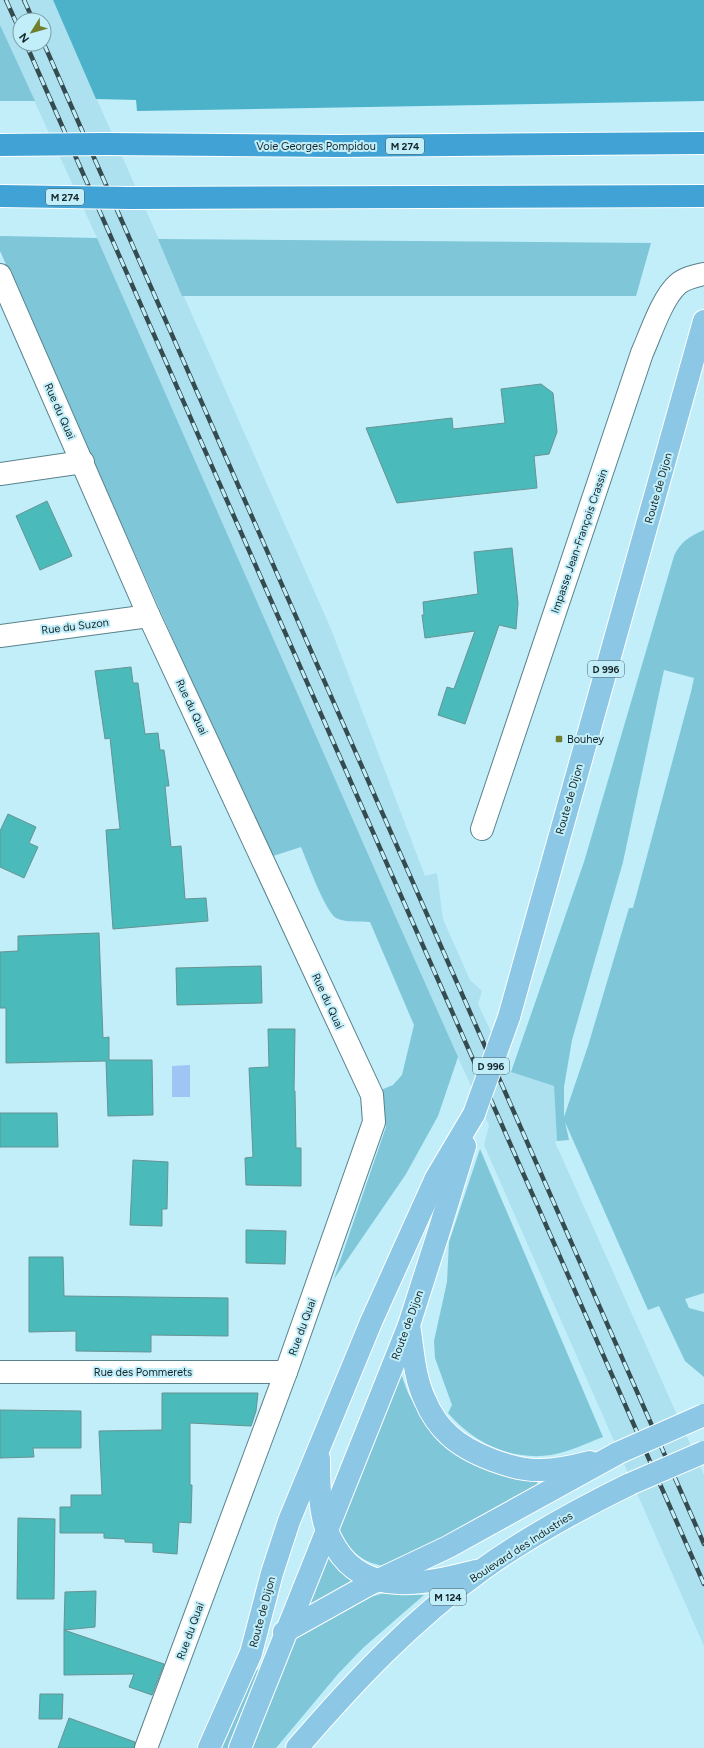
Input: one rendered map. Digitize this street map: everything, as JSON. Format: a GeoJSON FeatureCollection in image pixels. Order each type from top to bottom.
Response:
{"type":"FeatureCollection","features":[{"type":"Feature","properties":{"kind":"highway","name":"Voie Georges Pompidou"},"geometry":{"type":"LineString","coordinates":[[0,144],[345,146],[704,143]]}},
{"type":"Feature","properties":{"kind":"highway","name":"M 274"},"geometry":{"type":"LineString","coordinates":[[0,196],[130,198],[704,196]]}},
{"type":"Feature","properties":{"kind":"main road","name":"Route de Dijon"},"geometry":{"type":"LineString","coordinates":[[240,1748],[408,1325],[440,1228],[474,1114],[509,1017],[704,321]]}},
{"type":"Feature","properties":{"kind":"main road","name":"Route de Dijon"},"geometry":{"type":"LineString","coordinates":[[210,1748],[251,1653],[272,1573],[284,1536],[371,1322],[436,1178],[474,1114]]}},
{"type":"Feature","properties":{"kind":"main road"},"geometry":{"type":"LineString","coordinates":[[408,1325],[424,1399],[449,1435],[471,1450],[512,1467],[541,1470],[582,1464],[618,1453]]}},
{"type":"Feature","properties":{"kind":"main road"},"geometry":{"type":"LineString","coordinates":[[251,1653],[265,1642],[378,1580],[448,1547],[618,1453],[704,1415]]}},
{"type":"Feature","properties":{"kind":"main road","name":"Route de Dijon"},"geometry":{"type":"LineString","coordinates":[[318,1452],[320,1500],[326,1531],[342,1557],[358,1572],[378,1580],[395,1583],[420,1582],[482,1570]]}},
{"type":"Feature","properties":{"kind":"main road","name":"Boulevard des Industries"},"geometry":{"type":"LineString","coordinates":[[297,1748],[342,1696],[379,1658],[422,1618],[482,1570],[582,1507],[630,1484],[704,1452]]}},
{"type":"Feature","properties":{"kind":"street","name":"Impasse Jean-François Crassin"},"geometry":{"type":"LineString","coordinates":[[482,829],[642,353],[662,307],[671,293],[685,280],[704,274]]}},
{"type":"Feature","properties":{"kind":"street","name":"Rue du Quai"},"geometry":{"type":"LineString","coordinates":[[0,275],[150,616],[372,1096],[374,1122],[286,1372],[146,1748]]}},
{"type":"Feature","properties":{"kind":"street"},"geometry":{"type":"LineString","coordinates":[[0,474],[83,462]]}},
{"type":"Feature","properties":{"kind":"street","name":"Rue du Suzon"},"geometry":{"type":"LineString","coordinates":[[0,636],[150,616]]}},
{"type":"Feature","properties":{"kind":"street","name":"Rue des Pommerets"},"geometry":{"type":"LineString","coordinates":[[0,1372],[286,1372]]}},
{"type":"Feature","properties":{"kind":"shaded area"},"geometry":{"type":"Polygon","coordinates":[[[0,0],[53,0],[331,629],[425,876],[437,873],[443,919],[470,980],[482,991],[478,1004],[509,1071],[554,1086],[557,1141],[555,1142],[704,1475],[704,1646],[484,1145],[489,1125],[421,977],[97,238],[0,26],[0,0]]]}},
{"type":"Feature","properties":{"kind":"shaded area"},"geometry":{"type":"Polygon","coordinates":[[[53,0],[704,0],[704,101],[137,111],[136,100],[96,99],[53,0]]]}},
{"type":"Feature","properties":{"kind":"shaded area"},"geometry":{"type":"Polygon","coordinates":[[[0,25],[35,101],[0,101],[0,25]]]}},
{"type":"Feature","properties":{"kind":"shaded area"},"geometry":{"type":"Polygon","coordinates":[[[0,236],[97,238],[458,1057],[438,1116],[406,1174],[334,1279],[386,1127],[381,1090],[393,1085],[402,1075],[414,1025],[370,922],[344,921],[336,918],[332,914],[322,896],[301,847],[270,857],[0,251],[0,236]]]}},
{"type":"Feature","properties":{"kind":"shaded area"},"geometry":{"type":"Polygon","coordinates":[[[158,239],[651,243],[636,296],[182,296],[158,239]]]}},
{"type":"Feature","properties":{"kind":"shaded area"},"geometry":{"type":"Polygon","coordinates":[[[704,530],[704,1293],[685,1299],[689,1308],[704,1312],[704,1377],[685,1361],[659,1306],[648,1310],[565,1122],[569,1140],[557,1141],[554,1086],[511,1072],[584,862],[674,556],[682,543],[704,530]],[[664,670],[623,862],[572,1040],[564,1087],[564,1117],[588,1046],[629,908],[633,908],[694,678],[664,670]]]}},
{"type":"Feature","properties":{"kind":"shaded area"},"geometry":{"type":"Polygon","coordinates":[[[190,1065],[190,1097],[172,1097],[172,1066],[190,1065]]]}},
{"type":"Feature","properties":{"kind":"shaded area"},"geometry":{"type":"Polygon","coordinates":[[[480,1149],[603,1437],[558,1454],[536,1456],[522,1455],[494,1448],[469,1433],[448,1413],[452,1405],[435,1358],[434,1341],[447,1282],[449,1242],[480,1149]]]}},
{"type":"Feature","properties":{"kind":"shaded area"},"geometry":{"type":"Polygon","coordinates":[[[401,1374],[408,1393],[428,1427],[485,1468],[512,1478],[535,1478],[540,1489],[384,1566],[368,1561],[356,1554],[346,1543],[337,1529],[401,1374]]]}},
{"type":"Feature","properties":{"kind":"shaded area"},"geometry":{"type":"Polygon","coordinates":[[[328,1555],[358,1581],[306,1609],[328,1555]]]}},
{"type":"Feature","properties":{"kind":"shaded area"},"geometry":{"type":"Polygon","coordinates":[[[385,1593],[424,1595],[364,1647],[338,1674],[276,1748],[251,1748],[294,1639],[298,1633],[370,1597],[385,1593]]]}},
{"type":"Feature","properties":{"kind":"shaded area"},"geometry":{"type":"Polygon","coordinates":[[[263,1666],[232,1748],[218,1748],[253,1673],[263,1666]]]}},
{"type":"Feature","properties":{"kind":"building"},"geometry":{"type":"Polygon","coordinates":[[[541,384],[553,393],[557,432],[549,454],[534,456],[537,488],[397,503],[366,428],[452,418],[453,429],[505,423],[501,389],[541,384]]]}},
{"type":"Feature","properties":{"kind":"building"},"geometry":{"type":"Polygon","coordinates":[[[47,501],[72,556],[40,570],[16,516],[47,501]]]}},
{"type":"Feature","properties":{"kind":"building"},"geometry":{"type":"Polygon","coordinates":[[[512,548],[518,603],[516,629],[499,625],[465,724],[438,715],[447,687],[454,689],[475,631],[425,638],[422,615],[424,615],[423,602],[478,594],[474,552],[512,548]]]}},
{"type":"Feature","properties":{"kind":"building"},"geometry":{"type":"Polygon","coordinates":[[[131,667],[133,683],[138,683],[145,734],[158,733],[160,750],[164,750],[169,786],[165,786],[171,847],[181,846],[185,899],[206,898],[208,921],[113,929],[106,830],[120,829],[110,738],[105,739],[95,671],[131,667]]]}},
{"type":"Feature","properties":{"kind":"building"},"geometry":{"type":"Polygon","coordinates":[[[8,814],[36,827],[29,843],[38,847],[24,878],[0,867],[0,831],[8,814]]]}},
{"type":"Feature","properties":{"kind":"building"},"geometry":{"type":"Polygon","coordinates":[[[99,933],[103,1038],[109,1037],[109,1060],[152,1060],[153,1115],[108,1116],[106,1061],[6,1063],[6,1008],[0,1008],[0,952],[18,951],[18,936],[99,933]]]}},
{"type":"Feature","properties":{"kind":"building"},"geometry":{"type":"Polygon","coordinates":[[[261,966],[262,1003],[177,1005],[176,968],[261,966]]]}},
{"type":"Feature","properties":{"kind":"building"},"geometry":{"type":"Polygon","coordinates":[[[268,1029],[295,1029],[294,1091],[296,1148],[301,1148],[301,1186],[246,1185],[245,1158],[253,1157],[249,1068],[269,1067],[268,1029]]]}},
{"type":"Feature","properties":{"kind":"building"},"geometry":{"type":"Polygon","coordinates":[[[0,1113],[57,1113],[58,1147],[0,1147],[0,1113]]]}},
{"type":"Feature","properties":{"kind":"building"},"geometry":{"type":"Polygon","coordinates":[[[133,1160],[168,1162],[167,1209],[162,1209],[162,1226],[130,1225],[133,1160]]]}},
{"type":"Feature","properties":{"kind":"building"},"geometry":{"type":"Polygon","coordinates":[[[246,1230],[286,1231],[285,1264],[246,1263],[246,1230]]]}},
{"type":"Feature","properties":{"kind":"building"},"geometry":{"type":"Polygon","coordinates":[[[29,1257],[63,1257],[64,1296],[228,1298],[228,1336],[151,1335],[151,1352],[76,1351],[76,1331],[29,1332],[29,1257]]]}},
{"type":"Feature","properties":{"kind":"building"},"geometry":{"type":"Polygon","coordinates":[[[162,1393],[258,1393],[256,1411],[251,1426],[190,1423],[190,1485],[192,1485],[191,1523],[179,1522],[177,1554],[153,1552],[153,1543],[125,1542],[125,1539],[104,1538],[104,1533],[60,1533],[60,1507],[71,1507],[71,1495],[102,1495],[99,1431],[162,1430],[162,1393]]]}},
{"type":"Feature","properties":{"kind":"building"},"geometry":{"type":"Polygon","coordinates":[[[0,1410],[81,1411],[81,1448],[33,1448],[34,1457],[0,1458],[0,1410]]]}},
{"type":"Feature","properties":{"kind":"building"},"geometry":{"type":"Polygon","coordinates":[[[18,1518],[55,1519],[54,1599],[17,1599],[18,1518]]]}},
{"type":"Feature","properties":{"kind":"building"},"geometry":{"type":"Polygon","coordinates":[[[96,1591],[95,1627],[64,1630],[65,1592],[96,1591]]]}},
{"type":"Feature","properties":{"kind":"building"},"geometry":{"type":"Polygon","coordinates":[[[64,1630],[164,1664],[152,1695],[129,1687],[134,1674],[64,1675],[64,1630]]]}},
{"type":"Feature","properties":{"kind":"building"},"geometry":{"type":"Polygon","coordinates":[[[40,1694],[63,1694],[62,1719],[39,1719],[40,1694]]]}},
{"type":"Feature","properties":{"kind":"building"},"geometry":{"type":"Polygon","coordinates":[[[69,1718],[135,1742],[134,1748],[58,1748],[69,1718]]]}},
{"type":"Feature","properties":{"kind":"railway"},"geometry":{"type":"LineString","coordinates":[[6,0],[12,13]]}},
{"type":"Feature","properties":{"kind":"railway"},"geometry":{"type":"LineString","coordinates":[[24,0],[29,12]]}},
{"type":"Feature","properties":{"kind":"railway"},"geometry":{"type":"LineString","coordinates":[[30,52],[704,1584]]}},
{"type":"Feature","properties":{"kind":"railway"},"geometry":{"type":"LineString","coordinates":[[48,52],[704,1544]]}},
{"type":"Feature","properties":{"kind":"place","name":"Bouhey"},"geometry":{"type":"Point","coordinates":[559,739]}}]}
